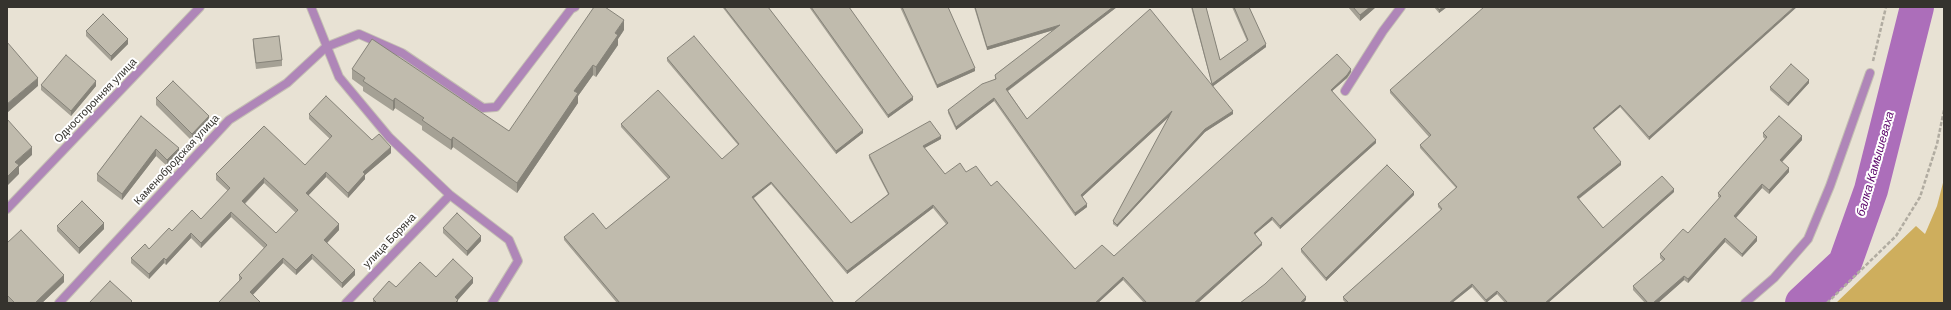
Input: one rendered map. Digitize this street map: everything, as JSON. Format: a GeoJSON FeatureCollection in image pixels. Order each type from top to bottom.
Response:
{"type":"FeatureCollection","features":[{"type":"Feature","properties":{"kind":"street","name":"Односторонняя улица"},"geometry":{"type":"LineString","coordinates":[[7,210],[200,7]]}},
{"type":"Feature","properties":{"kind":"street"},"geometry":{"type":"LineString","coordinates":[[311,7],[339,77],[389,137],[450,195],[509,240],[518,261],[492,303]]}},
{"type":"Feature","properties":{"kind":"street"},"geometry":{"type":"LineString","coordinates":[[326,47],[359,34],[402,53],[483,108],[496,107],[571,9],[575,7]]}},
{"type":"Feature","properties":{"kind":"street"},"geometry":{"type":"LineString","coordinates":[[1345,91],[1383,31],[1401,7]]}},
{"type":"Feature","properties":{"kind":"street","name":"Каменобродская улица"},"geometry":{"type":"LineString","coordinates":[[59,303],[229,120],[287,83],[326,47]]}},
{"type":"Feature","properties":{"kind":"street"},"geometry":{"type":"LineString","coordinates":[[1746,303],[1774,278],[1808,239],[1830,186],[1870,73]]}},
{"type":"Feature","properties":{"kind":"street","name":"улица Боряна"},"geometry":{"type":"LineString","coordinates":[[346,303],[450,195]]}},
{"type":"Feature","properties":{"kind":"path"},"geometry":{"type":"LineString","coordinates":[[1870,73],[1886,7]]}},
{"type":"Feature","properties":{"kind":"path"},"geometry":{"type":"LineString","coordinates":[[1827,303],[1896,236],[1920,198],[1937,144],[1944,110]]}},
{"type":"Feature","properties":{"kind":"shaded area"},"geometry":{"type":"Polygon","coordinates":[[[1944,179],[1944,303],[1836,303],[1916,226],[1925,234],[1937,206],[1944,179]]]}},
{"type":"Feature","properties":{"kind":"building"},"geometry":{"type":"Polygon","coordinates":[[[594,7],[605,7],[624,20],[615,33],[618,35],[596,67],[593,65],[574,91],[578,93],[517,183],[453,137],[451,140],[422,120],[424,118],[395,98],[393,101],[363,81],[365,78],[352,69],[372,39],[509,131],[594,7]]]}},
{"type":"Feature","properties":{"kind":"building"},"geometry":{"type":"Polygon","coordinates":[[[724,7],[768,7],[863,130],[836,151],[724,7]]]}},
{"type":"Feature","properties":{"kind":"building"},"geometry":{"type":"Polygon","coordinates":[[[811,7],[849,7],[913,97],[888,115],[811,7]]]}},
{"type":"Feature","properties":{"kind":"building"},"geometry":{"type":"Polygon","coordinates":[[[902,7],[948,7],[975,68],[937,85],[902,7]]]}},
{"type":"Feature","properties":{"kind":"building"},"geometry":{"type":"Polygon","coordinates":[[[975,7],[1113,7],[1006,89],[1027,119],[1150,9],[1233,111],[1205,129],[1117,225],[1113,221],[1172,111],[1081,195],[1087,204],[1075,213],[994,98],[956,127],[948,110],[982,84],[996,79],[995,75],[1060,25],[987,47],[975,7]]]}},
{"type":"Feature","properties":{"kind":"building"},"geometry":{"type":"Polygon","coordinates":[[[1192,7],[1206,7],[1220,60],[1248,40],[1234,7],[1249,7],[1266,44],[1212,84],[1192,7]]]}},
{"type":"Feature","properties":{"kind":"building"},"geometry":{"type":"Polygon","coordinates":[[[1353,7],[1370,7],[1360,15],[1353,7]]]}},
{"type":"Feature","properties":{"kind":"building"},"geometry":{"type":"Polygon","coordinates":[[[1484,7],[1794,7],[1649,137],[1620,105],[1593,128],[1621,162],[1577,197],[1603,228],[1662,176],[1674,189],[1545,303],[1508,303],[1497,291],[1486,300],[1472,284],[1449,303],[1349,303],[1343,297],[1442,209],[1438,204],[1457,187],[1420,145],[1431,135],[1390,90],[1484,7]]]}},
{"type":"Feature","properties":{"kind":"building"},"geometry":{"type":"Polygon","coordinates":[[[103,14],[128,39],[111,56],[86,31],[103,14]]]}},
{"type":"Feature","properties":{"kind":"building"},"geometry":{"type":"Polygon","coordinates":[[[279,36],[282,60],[256,63],[253,39],[279,36]]]}},
{"type":"Feature","properties":{"kind":"building"},"geometry":{"type":"Polygon","coordinates":[[[694,36],[851,223],[889,194],[869,155],[930,121],[941,136],[923,146],[945,174],[960,163],[966,172],[976,166],[991,186],[997,181],[1075,269],[1102,245],[1114,256],[1337,54],[1351,69],[1347,75],[1331,90],[1376,140],[1280,226],[1272,217],[1254,233],[1262,243],[1194,303],[1147,303],[1123,277],[1095,303],[854,303],[948,223],[933,205],[847,271],[771,182],[752,197],[834,303],[620,303],[564,237],[593,213],[606,229],[670,177],[621,124],[658,90],[722,159],[739,144],[667,58],[694,36]]]}},
{"type":"Feature","properties":{"kind":"building"},"geometry":{"type":"Polygon","coordinates":[[[7,42],[38,78],[7,104],[7,42]]]}},
{"type":"Feature","properties":{"kind":"building"},"geometry":{"type":"Polygon","coordinates":[[[66,55],[96,81],[71,111],[41,85],[66,55]]]}},
{"type":"Feature","properties":{"kind":"building"},"geometry":{"type":"Polygon","coordinates":[[[1791,64],[1809,80],[1788,103],[1770,87],[1791,64]]]}},
{"type":"Feature","properties":{"kind":"building"},"geometry":{"type":"Polygon","coordinates":[[[173,81],[209,116],[192,134],[156,98],[173,81]]]}},
{"type":"Feature","properties":{"kind":"building"},"geometry":{"type":"Polygon","coordinates":[[[326,96],[372,140],[379,134],[391,147],[363,172],[365,174],[348,193],[326,172],[306,193],[339,224],[324,240],[355,270],[342,283],[312,254],[296,270],[283,258],[250,292],[261,303],[218,303],[242,278],[239,275],[267,245],[231,212],[201,243],[191,233],[166,260],[164,258],[149,274],[131,258],[145,244],[149,249],[169,228],[172,231],[192,210],[201,219],[230,188],[216,174],[264,126],[305,165],[332,136],[309,114],[326,96]],[[264,178],[242,201],[276,233],[298,210],[264,178]]]}},
{"type":"Feature","properties":{"kind":"building"},"geometry":{"type":"Polygon","coordinates":[[[141,116],[179,148],[167,160],[156,149],[122,194],[97,174],[141,116]]]}},
{"type":"Feature","properties":{"kind":"building"},"geometry":{"type":"Polygon","coordinates":[[[1779,116],[1802,136],[1780,160],[1789,168],[1769,190],[1762,184],[1734,216],[1757,237],[1742,254],[1725,238],[1688,279],[1684,276],[1653,303],[1648,303],[1633,286],[1665,259],[1660,254],[1683,229],[1688,233],[1721,196],[1718,193],[1767,137],[1763,133],[1779,116]]]}},
{"type":"Feature","properties":{"kind":"building"},"geometry":{"type":"Polygon","coordinates":[[[7,119],[32,147],[15,162],[19,165],[7,177],[7,119]]]}},
{"type":"Feature","properties":{"kind":"building"},"geometry":{"type":"Polygon","coordinates":[[[1387,165],[1414,192],[1326,278],[1301,249],[1387,165]]]}},
{"type":"Feature","properties":{"kind":"building"},"geometry":{"type":"Polygon","coordinates":[[[82,201],[104,223],[79,248],[57,226],[82,201]]]}},
{"type":"Feature","properties":{"kind":"building"},"geometry":{"type":"Polygon","coordinates":[[[457,213],[481,236],[467,251],[443,228],[457,213]]]}},
{"type":"Feature","properties":{"kind":"building"},"geometry":{"type":"Polygon","coordinates":[[[21,230],[64,275],[35,303],[15,303],[7,295],[7,243],[21,230]]]}},
{"type":"Feature","properties":{"kind":"building"},"geometry":{"type":"Polygon","coordinates":[[[453,259],[473,278],[455,297],[458,300],[455,303],[377,303],[373,299],[389,281],[396,287],[420,262],[436,277],[453,259]]]}},
{"type":"Feature","properties":{"kind":"building"},"geometry":{"type":"Polygon","coordinates":[[[1282,268],[1306,297],[1300,303],[1240,303],[1265,284],[1282,268]]]}},
{"type":"Feature","properties":{"kind":"building"},"geometry":{"type":"Polygon","coordinates":[[[110,281],[132,301],[130,303],[89,303],[110,281]]]}},
{"type":"Feature","properties":{"kind":"waterway","name":"балка Камышеваха"},"geometry":{"type":"LineString","coordinates":[[1802,303],[1845,263],[1871,190],[1917,7]]}}]}
